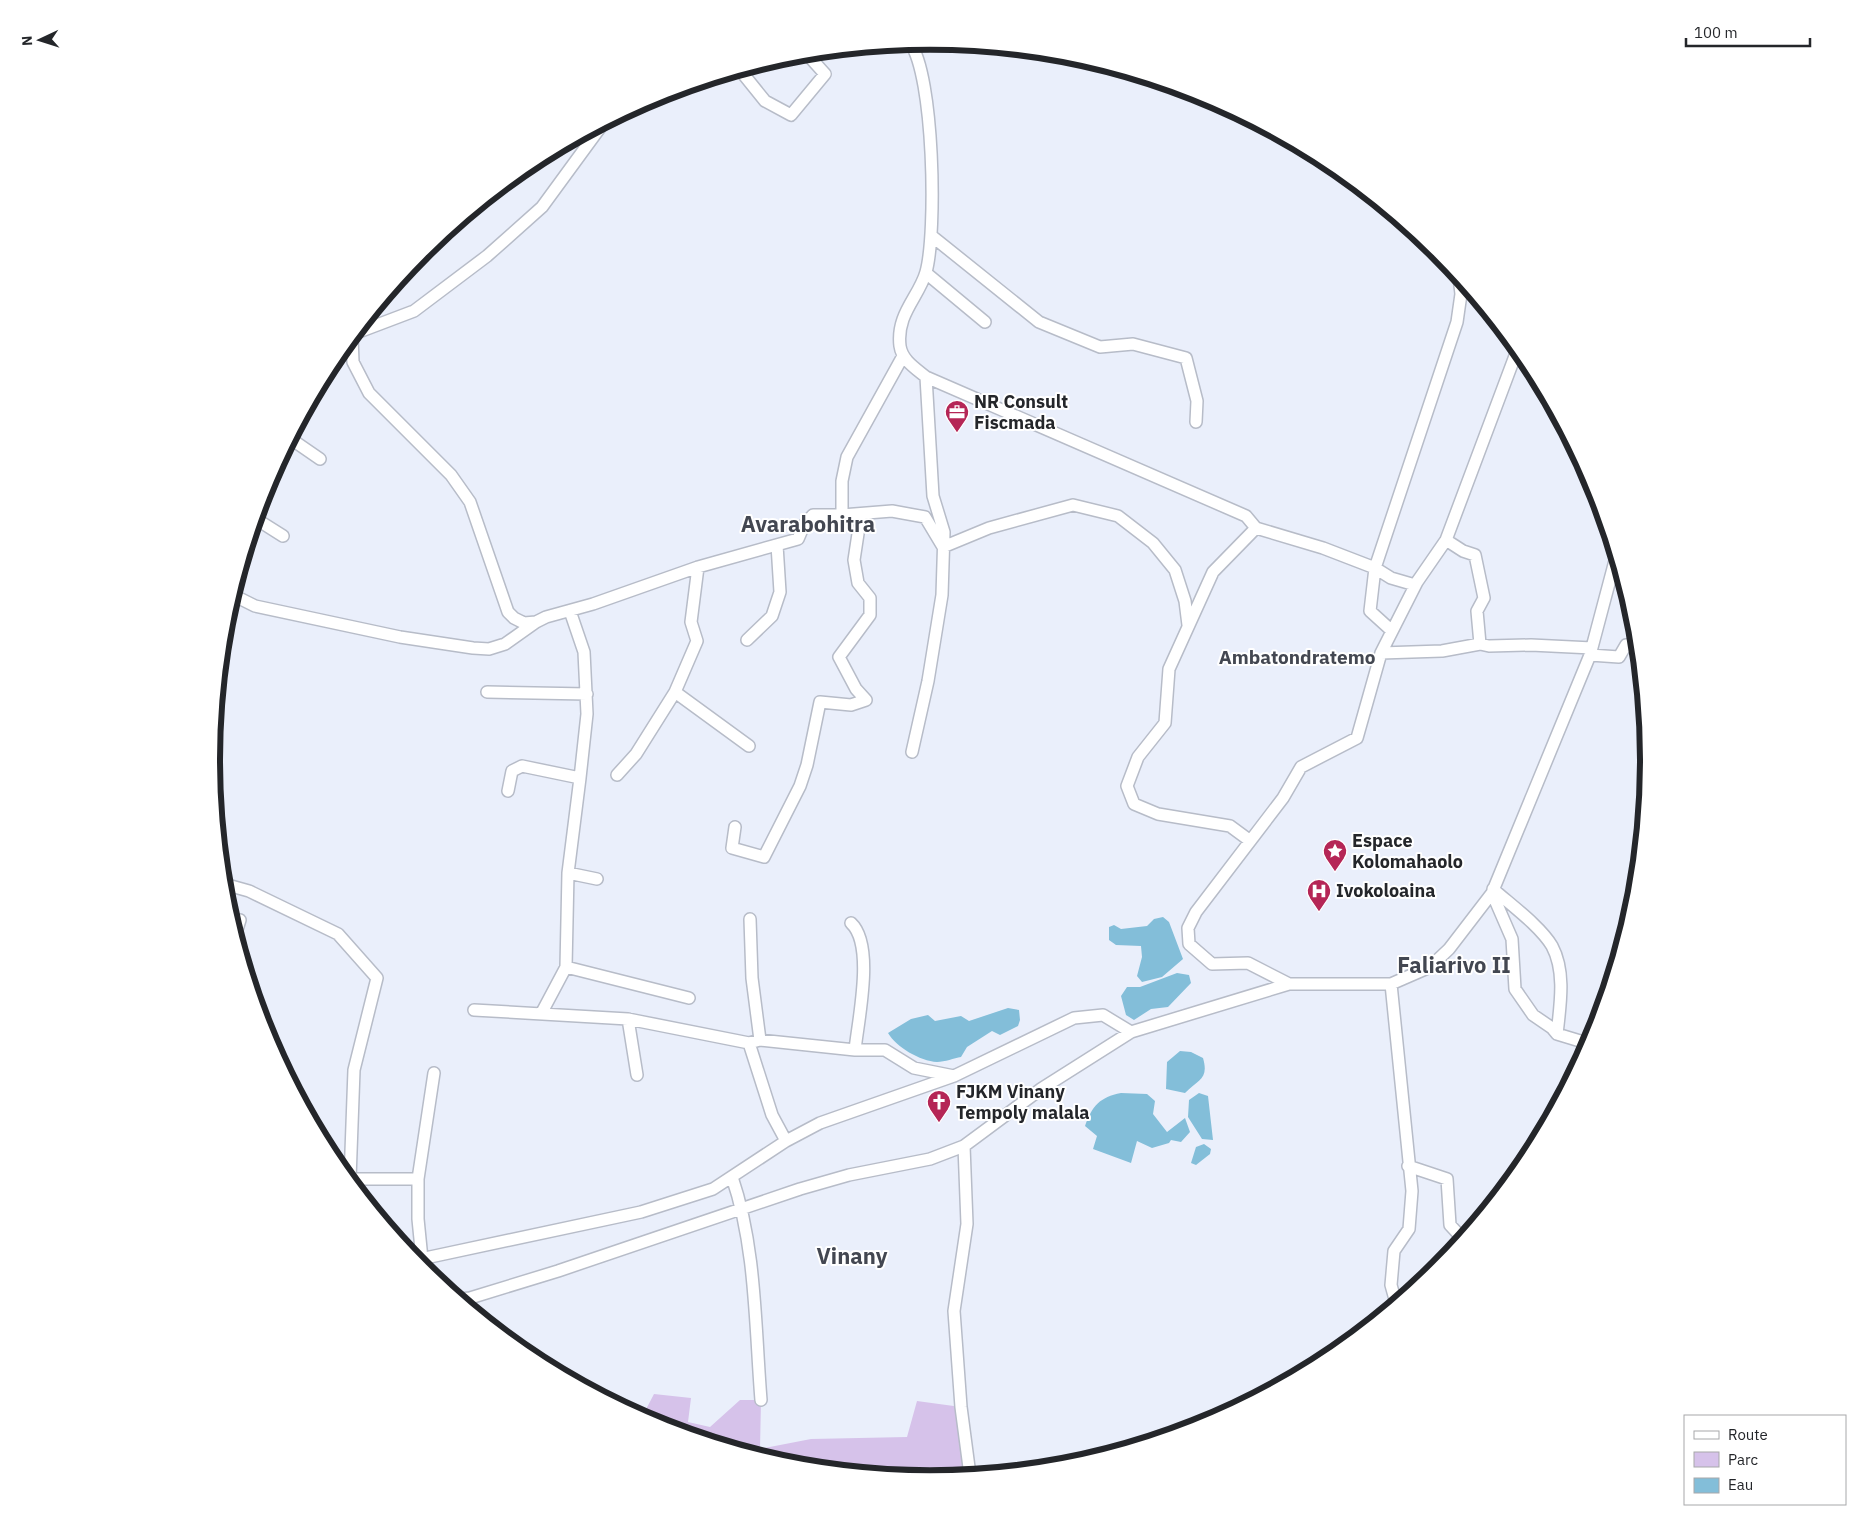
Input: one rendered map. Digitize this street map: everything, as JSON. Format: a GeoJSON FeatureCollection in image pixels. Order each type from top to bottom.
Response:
{"type":"FeatureCollection","features":[{"type":"Feature","properties":{"kind":"street"},"geometry":{"type":"LineString","coordinates":[[914,51],[921,63],[930,138],[930,219],[933,238],[926,273],[912,298],[900,327],[900,345],[903,356],[926,377],[1246,516],[1256,528],[1323,548],[1375,568],[1392,578],[1415,585]]}},
{"type":"Feature","properties":{"kind":"street"},"geometry":{"type":"LineString","coordinates":[[744,75],[765,101],[792,114],[825,74],[812,60]]}},
{"type":"Feature","properties":{"kind":"street"},"geometry":{"type":"LineString","coordinates":[[366,329],[414,312],[487,256],[542,207],[595,134]]}},
{"type":"Feature","properties":{"kind":"street"},"geometry":{"type":"LineString","coordinates":[[933,238],[1039,322],[1100,347],[1133,344],[1186,358],[1197,401],[1196,422]]}},
{"type":"Feature","properties":{"kind":"street"},"geometry":{"type":"LineString","coordinates":[[926,273],[985,322]]}},
{"type":"Feature","properties":{"kind":"street"},"geometry":{"type":"LineString","coordinates":[[1392,631],[1370,611],[1375,568],[1457,322],[1461,288]]}},
{"type":"Feature","properties":{"kind":"street"},"geometry":{"type":"LineString","coordinates":[[353,348],[354,362],[369,393],[451,474],[470,502],[508,612],[514,618],[524,623],[536,622]]}},
{"type":"Feature","properties":{"kind":"street"},"geometry":{"type":"LineString","coordinates":[[842,516],[842,481],[847,458],[903,356]]}},
{"type":"Feature","properties":{"kind":"street"},"geometry":{"type":"LineString","coordinates":[[1289,984],[1248,963],[1212,964],[1189,944],[1188,928],[1196,912],[1282,798],[1301,767],[1356,738],[1381,653],[1415,585],[1446,540],[1515,357]]}},
{"type":"Feature","properties":{"kind":"street"},"geometry":{"type":"LineString","coordinates":[[912,752],[928,681],[942,596],[944,547],[944,532],[933,496],[926,377]]}},
{"type":"Feature","properties":{"kind":"street"},"geometry":{"type":"LineString","coordinates":[[296,442],[320,460]]}},
{"type":"Feature","properties":{"kind":"street"},"geometry":{"type":"LineString","coordinates":[[944,547],[989,528],[1073,505],[1118,516],[1153,543],[1175,570],[1185,601],[1188,625]]}},
{"type":"Feature","properties":{"kind":"street"},"geometry":{"type":"LineString","coordinates":[[240,598],[255,606],[400,637],[489,649],[505,644],[546,617],[570,611],[698,567],[798,539],[804,525],[813,515],[842,516],[892,511],[925,517],[944,547]]}},
{"type":"Feature","properties":{"kind":"street"},"geometry":{"type":"LineString","coordinates":[[735,828],[732,848],[764,857],[800,786],[807,765],[820,702],[851,705],[866,700],[856,690],[839,657],[870,615],[870,598],[858,584],[854,560],[860,514]]}},
{"type":"Feature","properties":{"kind":"street"},"geometry":{"type":"LineString","coordinates":[[262,523],[283,536]]}},
{"type":"Feature","properties":{"kind":"street"},"geometry":{"type":"LineString","coordinates":[[1249,840],[1230,826],[1158,814],[1134,804],[1127,786],[1138,757],[1165,723],[1170,669],[1213,572],[1256,528]]}},
{"type":"Feature","properties":{"kind":"street"},"geometry":{"type":"LineString","coordinates":[[1446,540],[1463,551],[1475,555],[1484,598],[1477,611],[1480,644]]}},
{"type":"Feature","properties":{"kind":"street"},"geometry":{"type":"LineString","coordinates":[[747,640],[772,616],[780,592],[777,545]]}},
{"type":"Feature","properties":{"kind":"street"},"geometry":{"type":"LineString","coordinates":[[617,774],[636,754],[676,692],[697,641],[691,622],[698,567]]}},
{"type":"Feature","properties":{"kind":"street"},"geometry":{"type":"LineString","coordinates":[[467,1298],[558,1271],[742,1207],[849,1176],[930,1159],[964,1146],[1041,1089],[1132,1032],[1289,984],[1391,984],[1430,967],[1449,950],[1493,891],[1591,651],[1613,567]]}},
{"type":"Feature","properties":{"kind":"street"},"geometry":{"type":"LineString","coordinates":[[540,1014],[566,967],[568,873],[580,778],[587,694],[584,652],[570,611]]}},
{"type":"Feature","properties":{"kind":"street"},"geometry":{"type":"LineString","coordinates":[[1381,653],[1442,651],[1480,644],[1489,646],[1531,645],[1591,651],[1618,657],[1626,645],[1631,645]]}},
{"type":"Feature","properties":{"kind":"street"},"geometry":{"type":"LineString","coordinates":[[487,692],[587,694]]}},
{"type":"Feature","properties":{"kind":"street"},"geometry":{"type":"LineString","coordinates":[[676,692],[749,746]]}},
{"type":"Feature","properties":{"kind":"street"},"geometry":{"type":"LineString","coordinates":[[508,791],[512,771],[522,766],[580,778]]}},
{"type":"Feature","properties":{"kind":"street"},"geometry":{"type":"LineString","coordinates":[[568,873],[597,879]]}},
{"type":"Feature","properties":{"kind":"street"},"geometry":{"type":"LineString","coordinates":[[232,886],[249,891],[338,934],[375,974],[376,978],[354,1070],[349,1167]]}},
{"type":"Feature","properties":{"kind":"street"},"geometry":{"type":"LineString","coordinates":[[1493,891],[1541,933],[1552,947],[1562,993],[1557,1034]]}},
{"type":"Feature","properties":{"kind":"street"},"geometry":{"type":"LineString","coordinates":[[1493,891],[1512,939],[1515,989],[1533,1015],[1552,1028],[1557,1034],[1582,1041]]}},
{"type":"Feature","properties":{"kind":"street"},"geometry":{"type":"LineString","coordinates":[[750,919],[754,1042],[770,1107],[786,1141]]}},
{"type":"Feature","properties":{"kind":"street"},"geometry":{"type":"LineString","coordinates":[[851,924],[860,934],[864,958],[855,1050]]}},
{"type":"Feature","properties":{"kind":"street"},"geometry":{"type":"LineString","coordinates":[[566,967],[689,998]]}},
{"type":"Feature","properties":{"kind":"street"},"geometry":{"type":"LineString","coordinates":[[1391,984],[1412,1191],[1409,1229],[1394,1251],[1391,1285],[1395,1298]]}},
{"type":"Feature","properties":{"kind":"street"},"geometry":{"type":"LineString","coordinates":[[474,1010],[628,1019],[754,1042],[855,1050],[885,1050],[914,1068],[954,1076]]}},
{"type":"Feature","properties":{"kind":"street"},"geometry":{"type":"LineString","coordinates":[[425,1259],[641,1212],[713,1189],[786,1141],[820,1123],[954,1076],[1074,1018],[1103,1015],[1132,1032]]}},
{"type":"Feature","properties":{"kind":"street"},"geometry":{"type":"LineString","coordinates":[[628,1019],[637,1075]]}},
{"type":"Feature","properties":{"kind":"street"},"geometry":{"type":"LineString","coordinates":[[419,1252],[418,1179],[434,1073]]}},
{"type":"Feature","properties":{"kind":"street"},"geometry":{"type":"LineString","coordinates":[[964,1146],[967,1224],[954,1311],[969,1468]]}},
{"type":"Feature","properties":{"kind":"street"},"geometry":{"type":"LineString","coordinates":[[1408,1166],[1447,1179],[1450,1225],[1458,1234]]}},
{"type":"Feature","properties":{"kind":"street"},"geometry":{"type":"LineString","coordinates":[[732,1177],[742,1207],[752,1282],[761,1400]]}},
{"type":"Feature","properties":{"kind":"street"},"geometry":{"type":"LineString","coordinates":[[358,1180],[418,1179]]}},
{"type":"Feature","properties":{"kind":"green space"},"geometry":{"type":"Polygon","coordinates":[[[654,1394],[691,1398],[688,1422],[710,1427],[740,1400],[761,1400],[760,1449],[702,1432],[646,1410],[654,1394]]]}},
{"type":"Feature","properties":{"kind":"green space"},"geometry":{"type":"Polygon","coordinates":[[[917,1401],[961,1407],[969,1468],[930,1470],[838,1464],[760,1449],[811,1439],[907,1437],[917,1401]]]}},
{"type":"Feature","properties":{"kind":"water"},"geometry":{"type":"Polygon","coordinates":[[[1163,917],[1169,922],[1183,959],[1162,977],[1142,982],[1137,976],[1142,957],[1141,946],[1116,945],[1109,940],[1109,927],[1114,925],[1121,929],[1147,926],[1154,919],[1163,917]]]}},
{"type":"Feature","properties":{"kind":"water"},"geometry":{"type":"Polygon","coordinates":[[[1177,973],[1189,975],[1191,983],[1168,1007],[1151,1009],[1134,1020],[1126,1015],[1121,996],[1127,987],[1140,987],[1177,973]]]}},
{"type":"Feature","properties":{"kind":"water"},"geometry":{"type":"Polygon","coordinates":[[[1008,1008],[1019,1010],[1020,1020],[1018,1026],[1000,1035],[992,1031],[967,1047],[961,1057],[943,1061],[930,1061],[916,1056],[903,1048],[888,1033],[911,1019],[928,1015],[935,1021],[961,1016],[969,1021],[1008,1008]]]}},
{"type":"Feature","properties":{"kind":"water"},"geometry":{"type":"Polygon","coordinates":[[[1180,1051],[1191,1052],[1203,1058],[1205,1065],[1202,1078],[1185,1093],[1166,1089],[1167,1062],[1180,1051]]]}},
{"type":"Feature","properties":{"kind":"water"},"geometry":{"type":"Polygon","coordinates":[[[1121,1093],[1147,1094],[1155,1101],[1153,1114],[1167,1132],[1185,1118],[1190,1132],[1181,1142],[1171,1140],[1169,1143],[1152,1148],[1137,1141],[1131,1163],[1093,1149],[1097,1136],[1085,1126],[1091,1113],[1102,1100],[1121,1093]]]}},
{"type":"Feature","properties":{"kind":"water"},"geometry":{"type":"Polygon","coordinates":[[[1199,1093],[1208,1096],[1213,1140],[1202,1139],[1188,1117],[1189,1100],[1199,1093]]]}},
{"type":"Feature","properties":{"kind":"water"},"geometry":{"type":"Polygon","coordinates":[[[1204,1144],[1211,1149],[1210,1154],[1196,1165],[1191,1163],[1196,1147],[1204,1144]]]}},
{"type":"Feature","properties":{"kind":"place","name":"NR Consult Fiscmada"},"geometry":{"type":"Point","coordinates":[957,433]}},
{"type":"Feature","properties":{"kind":"place","name":"Espace Kolomahaolo"},"geometry":{"type":"Point","coordinates":[1335,872]}},
{"type":"Feature","properties":{"kind":"place","name":"Ivokoloaina"},"geometry":{"type":"Point","coordinates":[1319,912]}},
{"type":"Feature","properties":{"kind":"place","name":"FJKM Vinany Tempoly malala"},"geometry":{"type":"Point","coordinates":[939,1123]}},
{"type":"Feature","properties":{"kind":"district","name":"Avarabohitra"},"geometry":{"type":"Point","coordinates":[808,524]}},
{"type":"Feature","properties":{"kind":"district","name":"Ambatondratemo"},"geometry":{"type":"Point","coordinates":[1297,657]}},
{"type":"Feature","properties":{"kind":"district","name":"Faliarivo II"},"geometry":{"type":"Point","coordinates":[1454,965]}},
{"type":"Feature","properties":{"kind":"district","name":"Vinany"},"geometry":{"type":"Point","coordinates":[852,1256]}}]}
